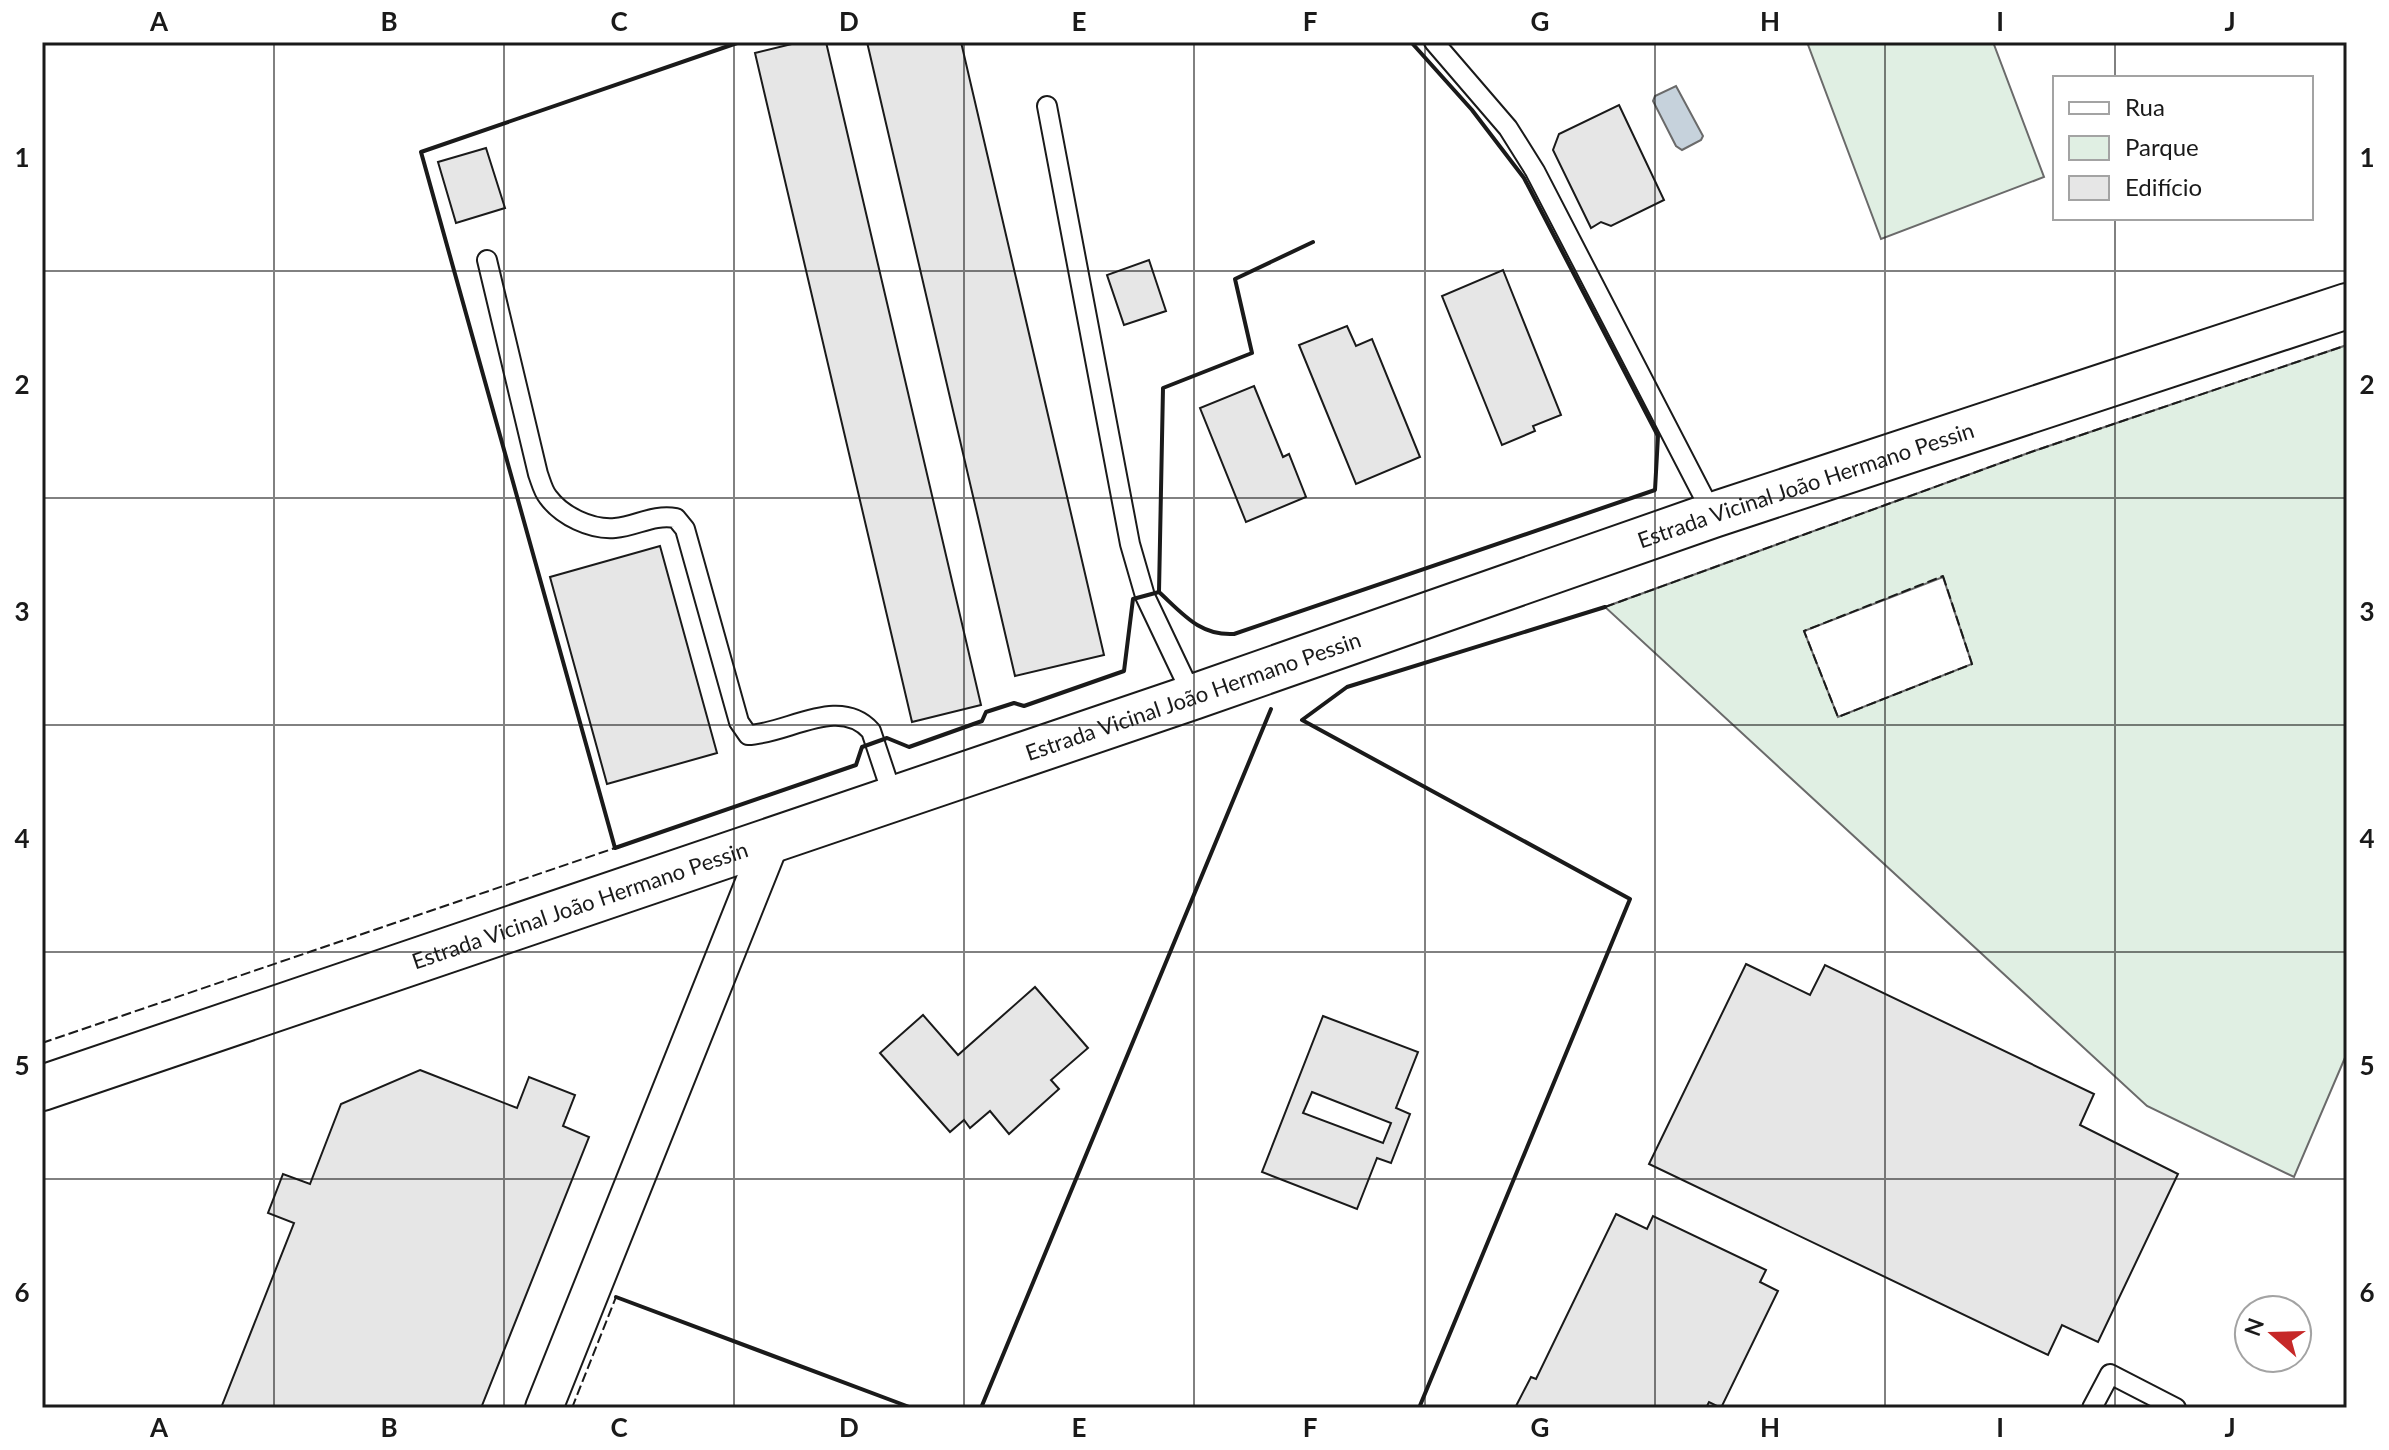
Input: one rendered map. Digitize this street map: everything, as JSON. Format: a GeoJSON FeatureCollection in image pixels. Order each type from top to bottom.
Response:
{"type":"FeatureCollection","features":[{"type":"Feature","properties":{"kind":"main road","name":"Estrada Vicinal João Hermano Pessin"},"geometry":{"type":"LineString","coordinates":[[42,1088],[1193,697],[1713,515],[2347,306]]}},
{"type":"Feature","properties":{"kind":"street"},"geometry":{"type":"LineString","coordinates":[[544,1408],[772,838]]}},
{"type":"Feature","properties":{"kind":"lane"},"geometry":{"type":"LineString","coordinates":[[1434,42],[1508,128],[1535,171],[1713,515]]}},
{"type":"Feature","properties":{"kind":"lane"},"geometry":{"type":"LineString","coordinates":[[1047,106],[1130,544],[1145,596],[1193,697]]}},
{"type":"Feature","properties":{"kind":"lane"},"geometry":{"type":"LineString","coordinates":[[487,260],[538,474],[547,496],[561,510],[593,525],[614,528],[662,515],[676,518],[685,529],[739,722],[748,735],[762,734],[827,715],[853,718],[871,731],[893,797]]}},
{"type":"Feature","properties":{"kind":"lane"},"geometry":{"type":"LineString","coordinates":[[2092,1408],[2110,1374],[2176,1408]]}},
{"type":"Feature","properties":{"kind":"green space"},"geometry":{"type":"Polygon","coordinates":[[[1807,42],[1993,42],[2044,177],[1881,239],[1807,42]]]}},
{"type":"Feature","properties":{"kind":"green space"},"geometry":{"type":"Polygon","coordinates":[[[2347,345],[2347,1053],[2294,1177],[2147,1106],[1605,607],[2031,452],[2347,345]],[[1943,577],[1804,631],[1838,717],[1972,664],[1943,577]]]}},
{"type":"Feature","properties":{"kind":"shaded area"},"geometry":{"type":"Polygon","coordinates":[[[1676,86],[1703,136],[1682,150],[1676,146],[1653,101],[1655,96],[1676,86]]]}},
{"type":"Feature","properties":{"kind":"building"},"geometry":{"type":"Polygon","coordinates":[[[800,42],[826,42],[981,705],[912,722],[755,53],[800,42]]]}},
{"type":"Feature","properties":{"kind":"building"},"geometry":{"type":"Polygon","coordinates":[[[867,42],[961,42],[1104,655],[1015,676],[867,42]]]}},
{"type":"Feature","properties":{"kind":"building"},"geometry":{"type":"Polygon","coordinates":[[[1619,105],[1664,200],[1611,226],[1601,222],[1591,228],[1553,150],[1559,134],[1619,105]]]}},
{"type":"Feature","properties":{"kind":"building"},"geometry":{"type":"Polygon","coordinates":[[[486,148],[505,208],[456,223],[438,162],[486,148]]]}},
{"type":"Feature","properties":{"kind":"building"},"geometry":{"type":"Polygon","coordinates":[[[1149,260],[1166,311],[1124,325],[1107,275],[1149,260]]]}},
{"type":"Feature","properties":{"kind":"building"},"geometry":{"type":"Polygon","coordinates":[[[1503,270],[1561,415],[1533,426],[1535,431],[1502,445],[1442,296],[1503,270]]]}},
{"type":"Feature","properties":{"kind":"building"},"geometry":{"type":"Polygon","coordinates":[[[1347,326],[1356,346],[1372,339],[1420,457],[1356,484],[1299,345],[1347,326]]]}},
{"type":"Feature","properties":{"kind":"building"},"geometry":{"type":"Polygon","coordinates":[[[1254,386],[1283,457],[1289,454],[1306,497],[1246,522],[1200,408],[1254,386]]]}},
{"type":"Feature","properties":{"kind":"building"},"geometry":{"type":"Polygon","coordinates":[[[660,546],[717,753],[607,784],[550,577],[660,546]]]}},
{"type":"Feature","properties":{"kind":"building"},"geometry":{"type":"Polygon","coordinates":[[[1746,964],[1810,995],[1825,965],[2094,1094],[2080,1125],[2178,1174],[2098,1342],[2062,1325],[2048,1355],[1649,1164],[1746,964]]]}},
{"type":"Feature","properties":{"kind":"building"},"geometry":{"type":"Polygon","coordinates":[[[1035,987],[1088,1048],[1051,1080],[1059,1089],[1009,1134],[990,1111],[970,1128],[964,1120],[950,1132],[880,1053],[923,1015],[958,1055],[1035,987]]]}},
{"type":"Feature","properties":{"kind":"building"},"geometry":{"type":"Polygon","coordinates":[[[1323,1016],[1418,1052],[1396,1108],[1410,1114],[1391,1163],[1377,1158],[1357,1209],[1262,1172],[1323,1016]],[[1312,1092],[1303,1113],[1383,1143],[1391,1123],[1312,1092]]]}},
{"type":"Feature","properties":{"kind":"building"},"geometry":{"type":"Polygon","coordinates":[[[420,1070],[517,1108],[529,1077],[575,1095],[563,1126],[589,1137],[481,1408],[221,1408],[294,1223],[268,1213],[283,1174],[310,1184],[341,1104],[420,1070]]]}},
{"type":"Feature","properties":{"kind":"building"},"geometry":{"type":"Polygon","coordinates":[[[1616,1214],[1647,1229],[1653,1216],[1766,1270],[1760,1282],[1778,1291],[1721,1408],[1709,1402],[1706,1408],[1515,1408],[1531,1377],[1536,1379],[1616,1214]]]}},
{"type":"Feature","properties":{"kind":"fence"},"geometry":{"type":"LineString","coordinates":[[1605,607],[2031,452],[2347,345]]}},
{"type":"Feature","properties":{"kind":"fence"},"geometry":{"type":"LineString","coordinates":[[1943,576],[1972,664],[1838,717],[1804,631],[1943,576]]}},
{"type":"Feature","properties":{"kind":"fence"},"geometry":{"type":"LineString","coordinates":[[42,1043],[615,848]]}},
{"type":"Feature","properties":{"kind":"fence"},"geometry":{"type":"LineString","coordinates":[[572,1408],[616,1297]]}},
{"type":"Feature","properties":{"kind":"wall"},"geometry":{"type":"LineString","coordinates":[[740,42],[421,152],[615,848],[856,765],[862,747],[887,738],[909,747],[982,721],[986,712],[1014,703],[1024,706],[1124,671],[1133,599],[1159,592],[1163,388],[1252,353],[1235,279],[1313,242]]}},
{"type":"Feature","properties":{"kind":"wall"},"geometry":{"type":"LineString","coordinates":[[1159,592],[1202,627],[1222,634],[1234,634],[1655,490],[1658,436],[1524,178],[1472,110],[1411,42]]}},
{"type":"Feature","properties":{"kind":"wall"},"geometry":{"type":"LineString","coordinates":[[1419,1408],[1630,899],[1302,720],[1347,687],[1605,607]]}},
{"type":"Feature","properties":{"kind":"wall"},"geometry":{"type":"LineString","coordinates":[[981,1408],[1271,709]]}},
{"type":"Feature","properties":{"kind":"wall"},"geometry":{"type":"LineString","coordinates":[[616,1297],[912,1408]]}}]}
